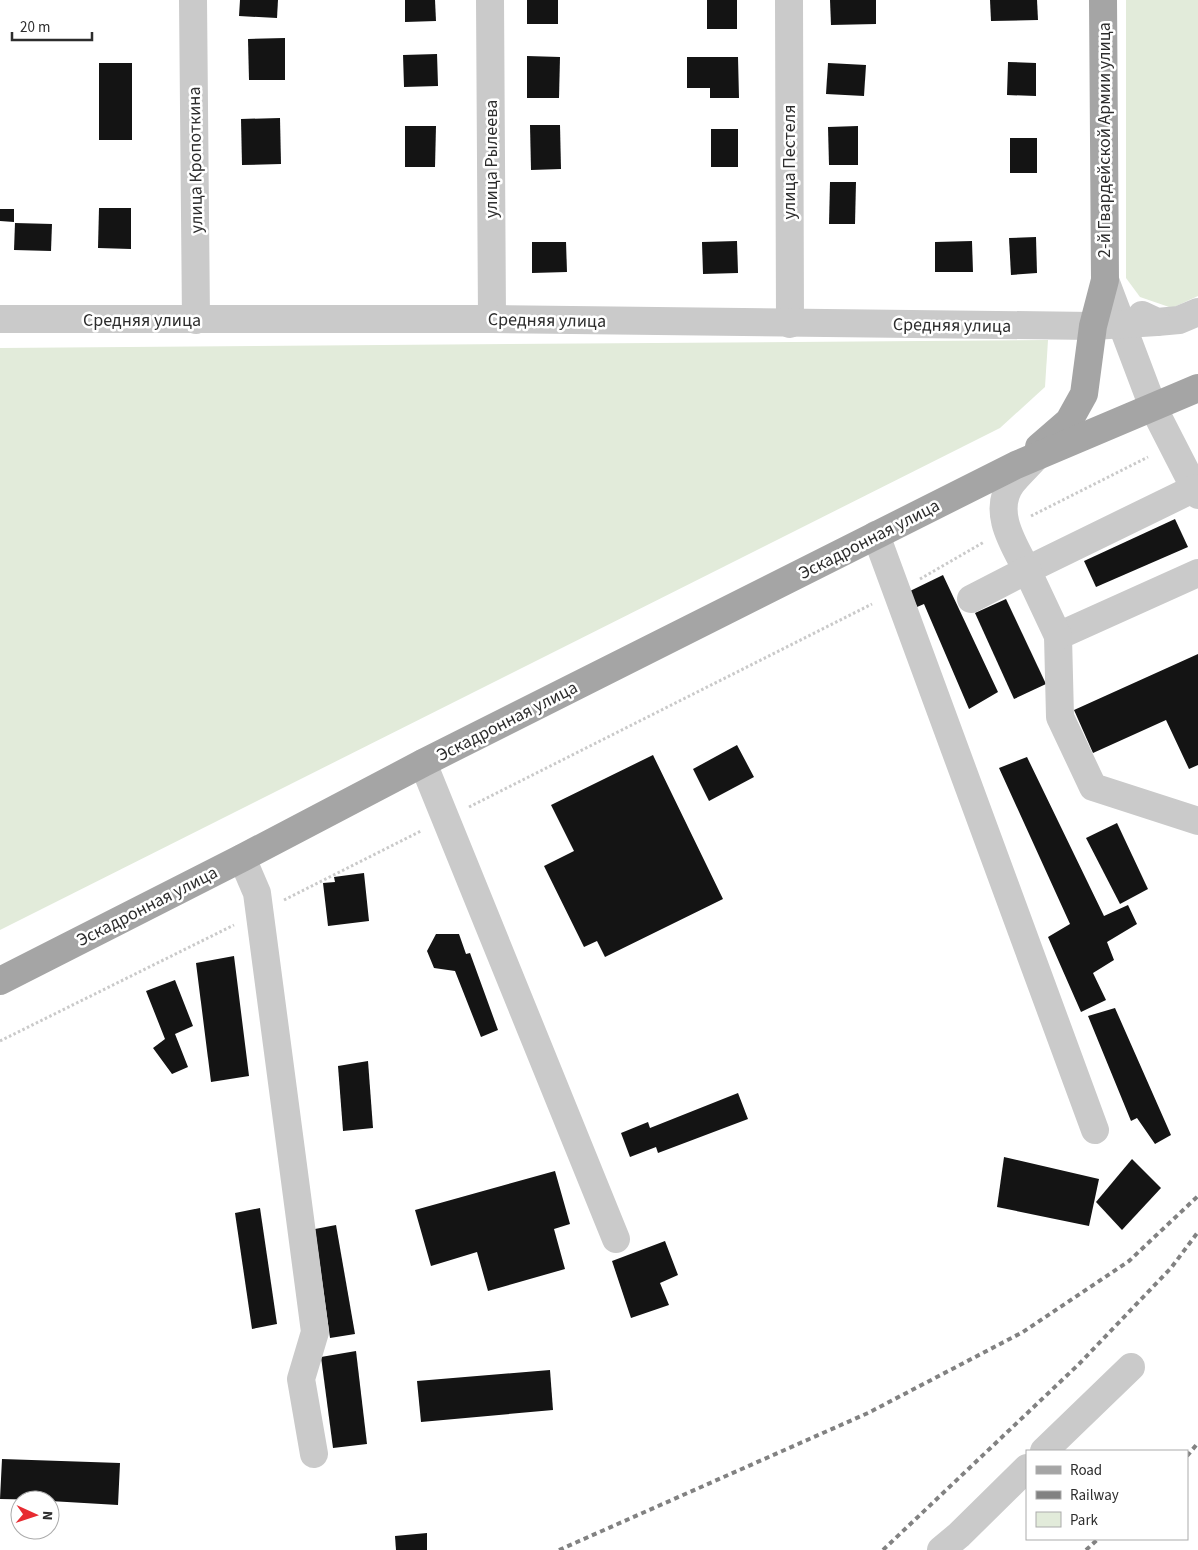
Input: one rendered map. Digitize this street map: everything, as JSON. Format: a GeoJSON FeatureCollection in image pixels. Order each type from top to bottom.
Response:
{"type":"FeatureCollection","features":[{"type":"Feature","properties":{"kind":"main road","name":"2-й Гвардейской Армии улица"},"geometry":{"type":"LineString","coordinates":[[1026,461],[1069,421],[1084,394],[1093,326],[1105,280],[1103,0]]}},
{"type":"Feature","properties":{"kind":"main road"},"geometry":{"type":"LineString","coordinates":[[1026,461],[1198,388]]}},
{"type":"Feature","properties":{"kind":"main road","name":"Эскадронная улица"},"geometry":{"type":"LineString","coordinates":[[0,980],[242,858],[423,763],[1026,461]]}},
{"type":"Feature","properties":{"kind":"street","name":"улица Кропоткина"},"geometry":{"type":"LineString","coordinates":[[193,0],[196,320]]}},
{"type":"Feature","properties":{"kind":"street","name":"улица Рылеева"},"geometry":{"type":"LineString","coordinates":[[490,0],[492,319]]}},
{"type":"Feature","properties":{"kind":"street","name":"улица Пестеля"},"geometry":{"type":"LineString","coordinates":[[788,0],[790,324]]}},
{"type":"Feature","properties":{"kind":"street"},"geometry":{"type":"LineString","coordinates":[[1105,280],[1134,312],[1157,322]]}},
{"type":"Feature","properties":{"kind":"street"},"geometry":{"type":"LineString","coordinates":[[970,599],[1027,570],[1196,492],[1153,407],[1105,280]]}},
{"type":"Feature","properties":{"kind":"street","name":"Средняя улица"},"geometry":{"type":"LineString","coordinates":[[0,319],[492,319],[790,324],[1093,326],[1179,320],[1198,312]]}},
{"type":"Feature","properties":{"kind":"street"},"geometry":{"type":"LineString","coordinates":[[1026,461],[1003,500],[1005,522],[1058,636],[1060,716],[1093,787],[1198,821]]}},
{"type":"Feature","properties":{"kind":"street"},"geometry":{"type":"LineString","coordinates":[[876,536],[1095,1130]]}},
{"type":"Feature","properties":{"kind":"street"},"geometry":{"type":"LineString","coordinates":[[1058,636],[1198,573]]}},
{"type":"Feature","properties":{"kind":"street"},"geometry":{"type":"LineString","coordinates":[[423,763],[616,1239]]}},
{"type":"Feature","properties":{"kind":"street"},"geometry":{"type":"LineString","coordinates":[[242,858],[257,893],[315,1332],[300,1379],[314,1454]]}},
{"type":"Feature","properties":{"kind":"street"},"geometry":{"type":"LineString","coordinates":[[1045,1450],[1130,1366]]}},
{"type":"Feature","properties":{"kind":"street"},"geometry":{"type":"LineString","coordinates":[[941,1550],[959,1535],[1026,1469]]}},
{"type":"Feature","properties":{"kind":"path"},"geometry":{"type":"LineString","coordinates":[[0,1041],[259,913],[1176,450]]}},
{"type":"Feature","properties":{"kind":"green space"},"geometry":{"type":"Polygon","coordinates":[[[1126,0],[1198,0],[1198,296],[1172,308],[1140,297],[1126,278],[1126,0]]]}},
{"type":"Feature","properties":{"kind":"green space"},"geometry":{"type":"Polygon","coordinates":[[[1048,340],[1045,387],[1000,428],[0,930],[0,348],[1048,340]]]}},
{"type":"Feature","properties":{"kind":"building"},"geometry":{"type":"Polygon","coordinates":[[[240,0],[278,0],[277,18],[239,16],[240,0]]]}},
{"type":"Feature","properties":{"kind":"building"},"geometry":{"type":"Polygon","coordinates":[[[405,0],[435,0],[436,21],[405,22],[405,0]]]}},
{"type":"Feature","properties":{"kind":"building"},"geometry":{"type":"Polygon","coordinates":[[[527,0],[558,0],[558,24],[527,24],[527,0]]]}},
{"type":"Feature","properties":{"kind":"building"},"geometry":{"type":"Polygon","coordinates":[[[707,0],[737,0],[737,29],[707,29],[707,0]]]}},
{"type":"Feature","properties":{"kind":"building"},"geometry":{"type":"Polygon","coordinates":[[[830,0],[876,0],[876,24],[831,25],[830,0]]]}},
{"type":"Feature","properties":{"kind":"building"},"geometry":{"type":"Polygon","coordinates":[[[990,0],[1037,0],[1038,20],[991,21],[990,0]]]}},
{"type":"Feature","properties":{"kind":"building"},"geometry":{"type":"Polygon","coordinates":[[[285,38],[285,80],[249,80],[248,39],[285,38]]]}},
{"type":"Feature","properties":{"kind":"building"},"geometry":{"type":"Polygon","coordinates":[[[437,54],[438,86],[404,87],[403,55],[437,54]]]}},
{"type":"Feature","properties":{"kind":"building"},"geometry":{"type":"Polygon","coordinates":[[[527,56],[560,57],[559,98],[527,98],[527,56]]]}},
{"type":"Feature","properties":{"kind":"building"},"geometry":{"type":"Polygon","coordinates":[[[687,57],[738,57],[739,98],[710,98],[710,88],[687,88],[687,57]]]}},
{"type":"Feature","properties":{"kind":"building"},"geometry":{"type":"Polygon","coordinates":[[[1008,62],[1036,63],[1036,96],[1007,95],[1008,62]]]}},
{"type":"Feature","properties":{"kind":"building"},"geometry":{"type":"Polygon","coordinates":[[[99,63],[132,63],[132,140],[99,140],[99,63]]]}},
{"type":"Feature","properties":{"kind":"building"},"geometry":{"type":"Polygon","coordinates":[[[828,63],[866,65],[864,96],[826,94],[828,63]]]}},
{"type":"Feature","properties":{"kind":"building"},"geometry":{"type":"Polygon","coordinates":[[[280,118],[281,164],[242,165],[241,119],[280,118]]]}},
{"type":"Feature","properties":{"kind":"building"},"geometry":{"type":"Polygon","coordinates":[[[530,125],[560,125],[561,169],[531,170],[530,125]]]}},
{"type":"Feature","properties":{"kind":"building"},"geometry":{"type":"Polygon","coordinates":[[[405,126],[436,126],[435,167],[405,167],[405,126]]]}},
{"type":"Feature","properties":{"kind":"building"},"geometry":{"type":"Polygon","coordinates":[[[858,126],[858,165],[829,165],[828,127],[858,126]]]}},
{"type":"Feature","properties":{"kind":"building"},"geometry":{"type":"Polygon","coordinates":[[[711,129],[738,129],[738,167],[711,167],[711,129]]]}},
{"type":"Feature","properties":{"kind":"building"},"geometry":{"type":"Polygon","coordinates":[[[1010,138],[1037,138],[1037,173],[1010,173],[1010,138]]]}},
{"type":"Feature","properties":{"kind":"building"},"geometry":{"type":"Polygon","coordinates":[[[830,182],[856,182],[855,224],[829,224],[830,182]]]}},
{"type":"Feature","properties":{"kind":"building"},"geometry":{"type":"Polygon","coordinates":[[[99,208],[131,208],[131,249],[98,248],[99,208]]]}},
{"type":"Feature","properties":{"kind":"building"},"geometry":{"type":"Polygon","coordinates":[[[0,209],[14,209],[14,222],[0,221],[0,209]]]}},
{"type":"Feature","properties":{"kind":"building"},"geometry":{"type":"Polygon","coordinates":[[[15,223],[52,224],[51,251],[14,250],[15,223]]]}},
{"type":"Feature","properties":{"kind":"building"},"geometry":{"type":"Polygon","coordinates":[[[1036,237],[1037,273],[1011,275],[1009,238],[1036,237]]]}},
{"type":"Feature","properties":{"kind":"building"},"geometry":{"type":"Polygon","coordinates":[[[737,241],[738,273],[703,274],[702,242],[737,241]]]}},
{"type":"Feature","properties":{"kind":"building"},"geometry":{"type":"Polygon","coordinates":[[[972,241],[973,272],[935,272],[935,242],[972,241]]]}},
{"type":"Feature","properties":{"kind":"building"},"geometry":{"type":"Polygon","coordinates":[[[532,242],[566,242],[567,272],[532,273],[532,242]]]}},
{"type":"Feature","properties":{"kind":"building"},"geometry":{"type":"Polygon","coordinates":[[[1175,519],[1188,547],[1096,587],[1084,561],[1175,519]]]}},
{"type":"Feature","properties":{"kind":"building"},"geometry":{"type":"Polygon","coordinates":[[[943,575],[998,692],[969,709],[924,604],[917,607],[910,591],[943,575]]]}},
{"type":"Feature","properties":{"kind":"building"},"geometry":{"type":"Polygon","coordinates":[[[1006,599],[1046,684],[1014,699],[975,613],[1006,599]]]}},
{"type":"Feature","properties":{"kind":"building"},"geometry":{"type":"Polygon","coordinates":[[[1198,654],[1198,765],[1189,769],[1166,720],[1093,753],[1074,710],[1198,654]]]}},
{"type":"Feature","properties":{"kind":"building"},"geometry":{"type":"Polygon","coordinates":[[[737,745],[754,777],[709,801],[693,769],[737,745]]]}},
{"type":"Feature","properties":{"kind":"building"},"geometry":{"type":"Polygon","coordinates":[[[653,755],[723,899],[605,957],[597,941],[584,947],[544,866],[574,851],[551,805],[653,755]]]}},
{"type":"Feature","properties":{"kind":"building"},"geometry":{"type":"Polygon","coordinates":[[[1027,757],[1104,916],[1128,905],[1137,924],[1107,942],[1114,960],[1093,973],[1106,1000],[1081,1012],[1048,937],[1070,924],[999,768],[1027,757]]]}},
{"type":"Feature","properties":{"kind":"building"},"geometry":{"type":"Polygon","coordinates":[[[1117,823],[1148,889],[1120,904],[1086,838],[1117,823]]]}},
{"type":"Feature","properties":{"kind":"building"},"geometry":{"type":"Polygon","coordinates":[[[364,873],[369,921],[328,926],[323,883],[335,882],[334,877],[364,873]]]}},
{"type":"Feature","properties":{"kind":"building"},"geometry":{"type":"Polygon","coordinates":[[[436,934],[459,934],[466,954],[470,953],[498,1030],[481,1037],[455,971],[434,968],[427,951],[436,934]]]}},
{"type":"Feature","properties":{"kind":"building"},"geometry":{"type":"Polygon","coordinates":[[[234,956],[249,1076],[211,1082],[196,963],[234,956]]]}},
{"type":"Feature","properties":{"kind":"building"},"geometry":{"type":"Polygon","coordinates":[[[175,980],[193,1026],[175,1034],[188,1067],[172,1074],[153,1048],[165,1039],[146,991],[175,980]]]}},
{"type":"Feature","properties":{"kind":"building"},"geometry":{"type":"Polygon","coordinates":[[[1115,1008],[1171,1135],[1155,1144],[1137,1118],[1131,1121],[1088,1016],[1115,1008]]]}},
{"type":"Feature","properties":{"kind":"building"},"geometry":{"type":"Polygon","coordinates":[[[368,1061],[373,1128],[343,1131],[338,1066],[368,1061]]]}},
{"type":"Feature","properties":{"kind":"building"},"geometry":{"type":"Polygon","coordinates":[[[738,1093],[748,1119],[658,1153],[656,1147],[630,1157],[621,1133],[648,1122],[650,1128],[738,1093]]]}},
{"type":"Feature","properties":{"kind":"building"},"geometry":{"type":"Polygon","coordinates":[[[1004,1157],[1099,1179],[1089,1226],[997,1207],[1004,1157]]]}},
{"type":"Feature","properties":{"kind":"building"},"geometry":{"type":"Polygon","coordinates":[[[1132,1159],[1161,1188],[1122,1230],[1096,1202],[1132,1159]]]}},
{"type":"Feature","properties":{"kind":"building"},"geometry":{"type":"Polygon","coordinates":[[[555,1171],[570,1224],[554,1229],[565,1269],[488,1291],[477,1252],[431,1266],[415,1210],[555,1171]]]}},
{"type":"Feature","properties":{"kind":"building"},"geometry":{"type":"Polygon","coordinates":[[[260,1208],[277,1324],[252,1329],[235,1213],[260,1208]]]}},
{"type":"Feature","properties":{"kind":"building"},"geometry":{"type":"Polygon","coordinates":[[[336,1225],[355,1334],[330,1338],[315,1229],[336,1225]]]}},
{"type":"Feature","properties":{"kind":"building"},"geometry":{"type":"Polygon","coordinates":[[[665,1241],[678,1275],[660,1283],[669,1305],[631,1318],[612,1261],[665,1241]]]}},
{"type":"Feature","properties":{"kind":"building"},"geometry":{"type":"Polygon","coordinates":[[[356,1351],[367,1444],[333,1448],[321,1357],[356,1351]]]}},
{"type":"Feature","properties":{"kind":"building"},"geometry":{"type":"Polygon","coordinates":[[[550,1370],[553,1410],[421,1422],[417,1381],[550,1370]]]}},
{"type":"Feature","properties":{"kind":"building"},"geometry":{"type":"Polygon","coordinates":[[[2,1459],[120,1463],[118,1505],[60,1502],[60,1490],[10,1490],[10,1499],[0,1499],[2,1459]]]}},
{"type":"Feature","properties":{"kind":"building"},"geometry":{"type":"Polygon","coordinates":[[[427,1533],[427,1550],[396,1550],[395,1536],[427,1533]]]}},
{"type":"Feature","properties":{"kind":"railway"},"geometry":{"type":"LineString","coordinates":[[559,1550],[868,1413],[1023,1332],[1129,1261],[1198,1196]]}},
{"type":"Feature","properties":{"kind":"railway"},"geometry":{"type":"LineString","coordinates":[[883,1550],[1079,1364],[1171,1268],[1198,1232]]}},
{"type":"Feature","properties":{"kind":"railway"},"geometry":{"type":"LineString","coordinates":[[1188,1455],[1198,1443]]}},
{"type":"Feature","properties":{"kind":"railway"},"geometry":{"type":"LineString","coordinates":[[1086,1550],[1097,1540]]}}]}
